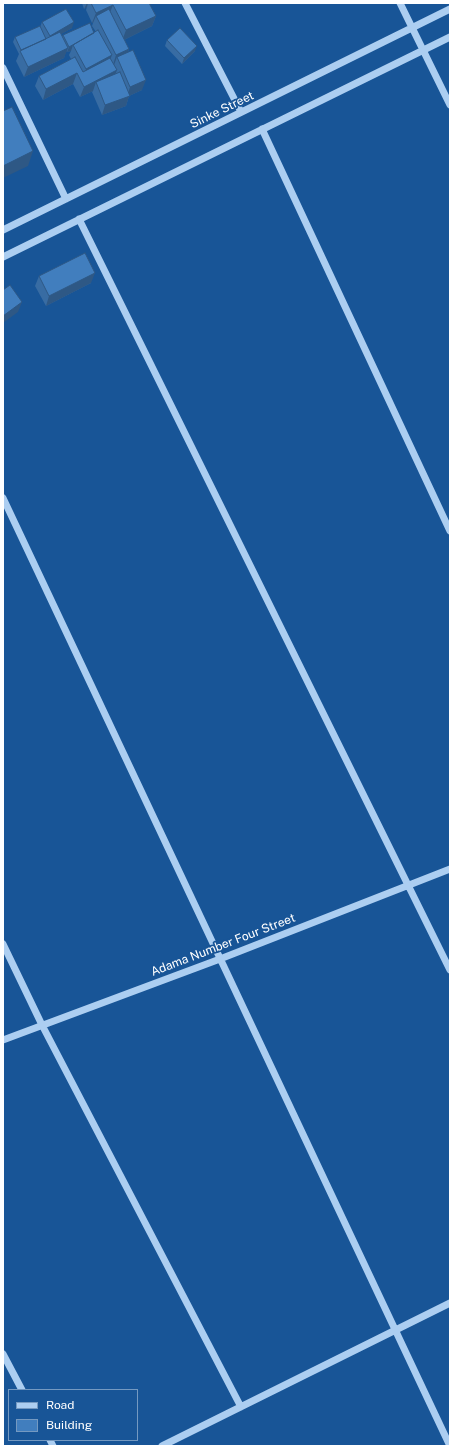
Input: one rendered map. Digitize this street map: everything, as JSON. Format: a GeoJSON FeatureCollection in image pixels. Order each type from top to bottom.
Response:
{"type":"FeatureCollection","features":[{"type":"Feature","properties":{"kind":"street"},"geometry":{"type":"LineString","coordinates":[[185,3],[241,112]]}},
{"type":"Feature","properties":{"kind":"street"},"geometry":{"type":"LineString","coordinates":[[400,3],[450,105]]}},
{"type":"Feature","properties":{"kind":"street","name":"Sinke Street"},"geometry":{"type":"LineString","coordinates":[[3,230],[450,9]]}},
{"type":"Feature","properties":{"kind":"street"},"geometry":{"type":"LineString","coordinates":[[3,257],[450,36]]}},
{"type":"Feature","properties":{"kind":"street"},"geometry":{"type":"LineString","coordinates":[[3,68],[66,199]]}},
{"type":"Feature","properties":{"kind":"street"},"geometry":{"type":"LineString","coordinates":[[262,129],[450,531]]}},
{"type":"Feature","properties":{"kind":"street"},"geometry":{"type":"LineString","coordinates":[[80,219],[450,970]]}},
{"type":"Feature","properties":{"kind":"street"},"geometry":{"type":"LineString","coordinates":[[3,498],[450,1446]]}},
{"type":"Feature","properties":{"kind":"street","name":"Adama Number Four Street"},"geometry":{"type":"LineString","coordinates":[[3,1040],[220,959],[408,884],[450,869]]}},
{"type":"Feature","properties":{"kind":"street"},"geometry":{"type":"LineString","coordinates":[[3,944],[42,1025],[241,1407]]}},
{"type":"Feature","properties":{"kind":"street"},"geometry":{"type":"LineString","coordinates":[[162,1446],[450,1303]]}},
{"type":"Feature","properties":{"kind":"street"},"geometry":{"type":"LineString","coordinates":[[3,1354],[21,1389]]}},
{"type":"Feature","properties":{"kind":"building"},"geometry":{"type":"Polygon","coordinates":[[[91,3],[149,3],[156,16],[126,30],[113,5],[96,13],[91,3]]]}},
{"type":"Feature","properties":{"kind":"building"},"geometry":{"type":"Polygon","coordinates":[[[66,9],[74,22],[50,36],[42,22],[66,9]]]}},
{"type":"Feature","properties":{"kind":"building"},"geometry":{"type":"Polygon","coordinates":[[[109,9],[129,49],[116,55],[96,16],[109,9]]]}},
{"type":"Feature","properties":{"kind":"building"},"geometry":{"type":"Polygon","coordinates":[[[90,23],[94,33],[69,47],[63,35],[90,23]]]}},
{"type":"Feature","properties":{"kind":"building"},"geometry":{"type":"Polygon","coordinates":[[[40,26],[46,39],[21,50],[15,37],[40,26]]]}},
{"type":"Feature","properties":{"kind":"building"},"geometry":{"type":"Polygon","coordinates":[[[180,28],[197,46],[184,58],[167,40],[180,28]]]}},
{"type":"Feature","properties":{"kind":"building"},"geometry":{"type":"Polygon","coordinates":[[[98,30],[112,55],[86,69],[73,45],[98,30]]]}},
{"type":"Feature","properties":{"kind":"building"},"geometry":{"type":"Polygon","coordinates":[[[60,32],[68,48],[28,67],[20,51],[60,32]]]}},
{"type":"Feature","properties":{"kind":"building"},"geometry":{"type":"Polygon","coordinates":[[[133,50],[146,80],[130,87],[117,57],[133,50]]]}},
{"type":"Feature","properties":{"kind":"building"},"geometry":{"type":"Polygon","coordinates":[[[75,57],[83,72],[110,58],[117,70],[84,87],[77,73],[46,89],[39,76],[75,57]]]}},
{"type":"Feature","properties":{"kind":"building"},"geometry":{"type":"Polygon","coordinates":[[[120,72],[130,96],[105,105],[96,82],[120,72]]]}},
{"type":"Feature","properties":{"kind":"building"},"geometry":{"type":"Polygon","coordinates":[[[12,107],[33,151],[3,166],[3,111],[12,107]]]}},
{"type":"Feature","properties":{"kind":"building"},"geometry":{"type":"Polygon","coordinates":[[[85,253],[95,273],[49,296],[39,276],[85,253]]]}},
{"type":"Feature","properties":{"kind":"building"},"geometry":{"type":"Polygon","coordinates":[[[10,285],[22,302],[3,316],[3,290],[10,285]]]}}]}
